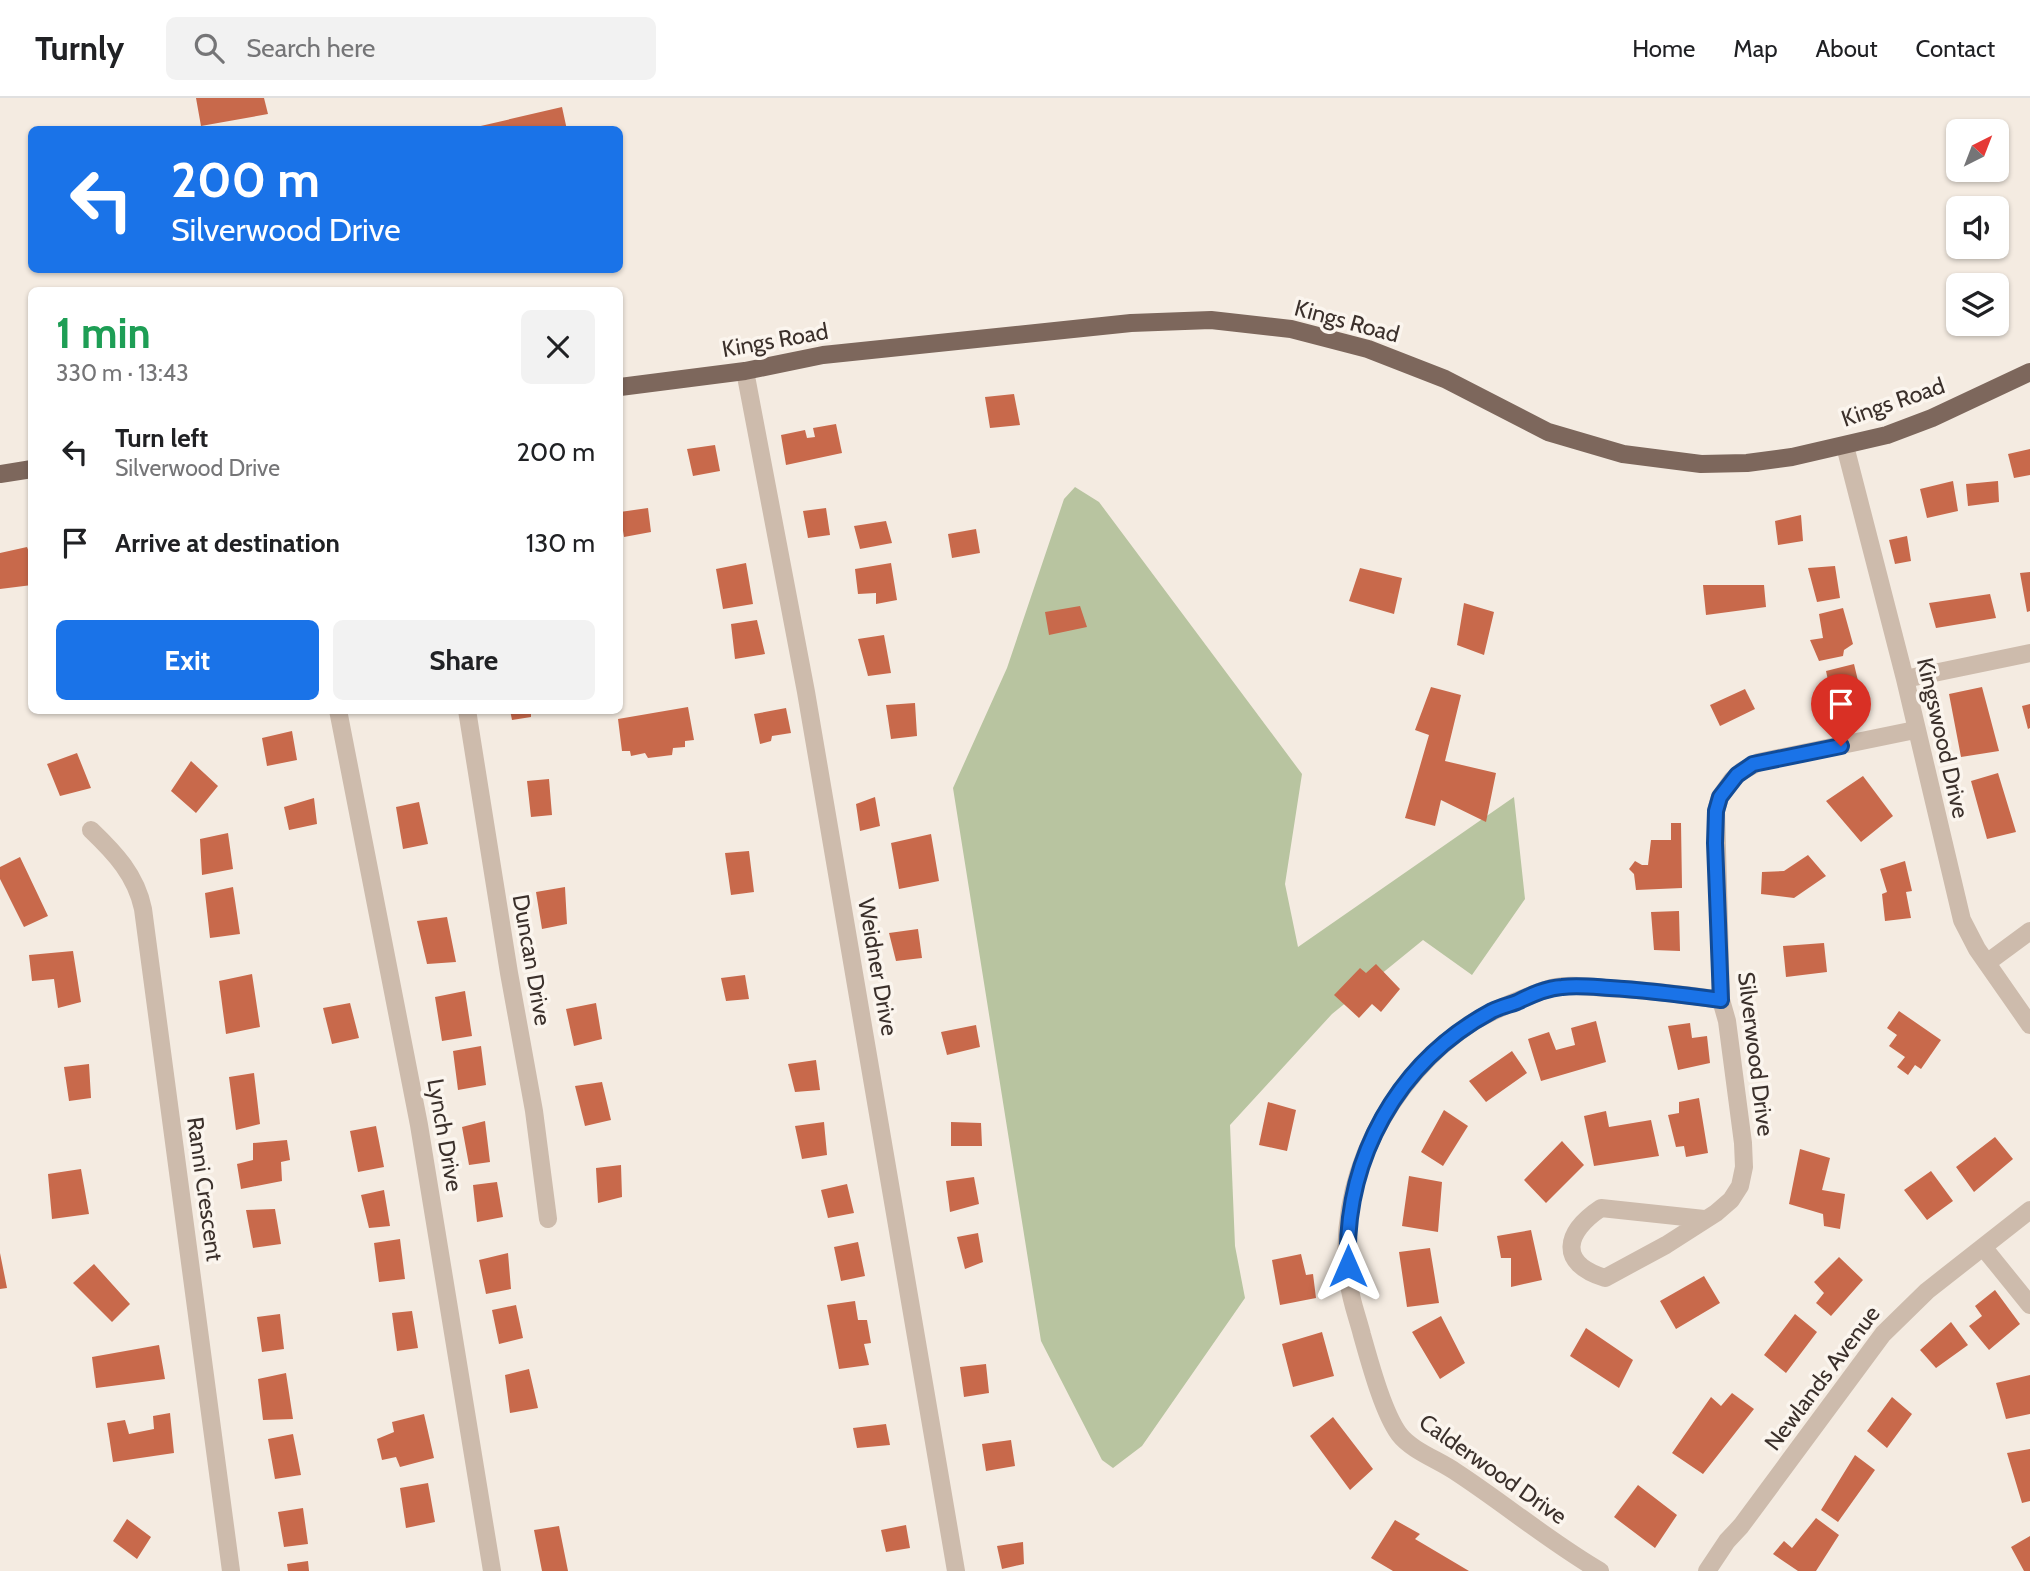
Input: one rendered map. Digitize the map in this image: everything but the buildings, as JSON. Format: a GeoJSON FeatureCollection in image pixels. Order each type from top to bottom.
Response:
{"type":"FeatureCollection","features":[{"type":"Feature","properties":{"kind":"main road","name":"Kings Road"},"geometry":{"type":"LineString","coordinates":[[623,387],[745,371],[823,355],[1132,323],[1211,320],[1291,329],[1368,349],[1445,379],[1548,432],[1623,454],[1701,464],[1792,457],[1886,435],[1932,418],[2030,372]]}},
{"type":"Feature","properties":{"kind":"main road"},"geometry":{"type":"LineString","coordinates":[[0,474],[28,470]]}},
{"type":"Feature","properties":{"kind":"street","name":"Weidner Drive"},"geometry":{"type":"LineString","coordinates":[[745,371],[806,692],[956,1571]]}},
{"type":"Feature","properties":{"kind":"street","name":"Kingswood Drive"},"geometry":{"type":"LineString","coordinates":[[1845,446],[1905,679],[1962,920],[1977,949],[1988,961],[2030,1025]]}},
{"type":"Feature","properties":{"kind":"street"},"geometry":{"type":"LineString","coordinates":[[1905,679],[2030,653]]}},
{"type":"Feature","properties":{"kind":"street","name":"Lynch Drive"},"geometry":{"type":"LineString","coordinates":[[339,714],[419,1125],[492,1571]]}},
{"type":"Feature","properties":{"kind":"street","name":"Duncan Drive"},"geometry":{"type":"LineString","coordinates":[[468,714],[534,1111],[548,1219]]}},
{"type":"Feature","properties":{"kind":"street","name":"Silverwood Drive"},"geometry":{"type":"LineString","coordinates":[[1704,1219],[1601,1208],[1593,1212],[1577,1229],[1573,1237],[1572,1254],[1574,1260],[1588,1273],[1605,1278],[1666,1245],[1716,1213],[1731,1200],[1740,1186],[1744,1167],[1743,1143],[1727,1021],[1721,1000],[1716,811],[1720,797],[1742,771],[1765,760],[1915,730]]}},
{"type":"Feature","properties":{"kind":"street","name":"Ranni Crescent"},"geometry":{"type":"LineString","coordinates":[[90,830],[118,856],[134,882],[143,908],[231,1571]]}},
{"type":"Feature","properties":{"kind":"street"},"geometry":{"type":"LineString","coordinates":[[1988,961],[2030,932]]}},
{"type":"Feature","properties":{"kind":"street","name":"Calderwood Drive"},"geometry":{"type":"LineString","coordinates":[[1600,1571],[1457,1473],[1409,1444],[1395,1428],[1366,1349],[1349,1285],[1348,1226],[1355,1188],[1368,1146],[1406,1082],[1446,1042],[1495,1010],[1542,991],[1568,986],[1656,991],[1721,1000]]}},
{"type":"Feature","properties":{"kind":"street","name":"Newlands Avenue"},"geometry":{"type":"LineString","coordinates":[[1707,1571],[1883,1334],[1927,1291],[2030,1210]]}},
{"type":"Feature","properties":{"kind":"street"},"geometry":{"type":"LineString","coordinates":[[1983,1247],[2030,1305]]}},
{"type":"Feature","properties":{"kind":"green space"},"geometry":{"type":"Polygon","coordinates":[[[1075,487],[1099,502],[1302,774],[1285,884],[1298,947],[1514,797],[1525,899],[1472,975],[1423,940],[1332,1014],[1230,1125],[1235,1246],[1245,1298],[1142,1446],[1113,1468],[1102,1460],[1041,1341],[953,788],[1007,668],[1064,499],[1075,487]]]}},
{"type":"Feature","properties":{"kind":"route"},"geometry":{"type":"LineString","coordinates":[[1348,1266],[1348,1226],[1358,1172],[1381,1120],[1406,1082],[1426,1060],[1471,1024],[1525,997],[1560,987],[1587,986],[1656,991],[1721,1000],[1715,843],[1716,811],[1720,797],[1737,775],[1753,764],[1841,746]]}}]}
